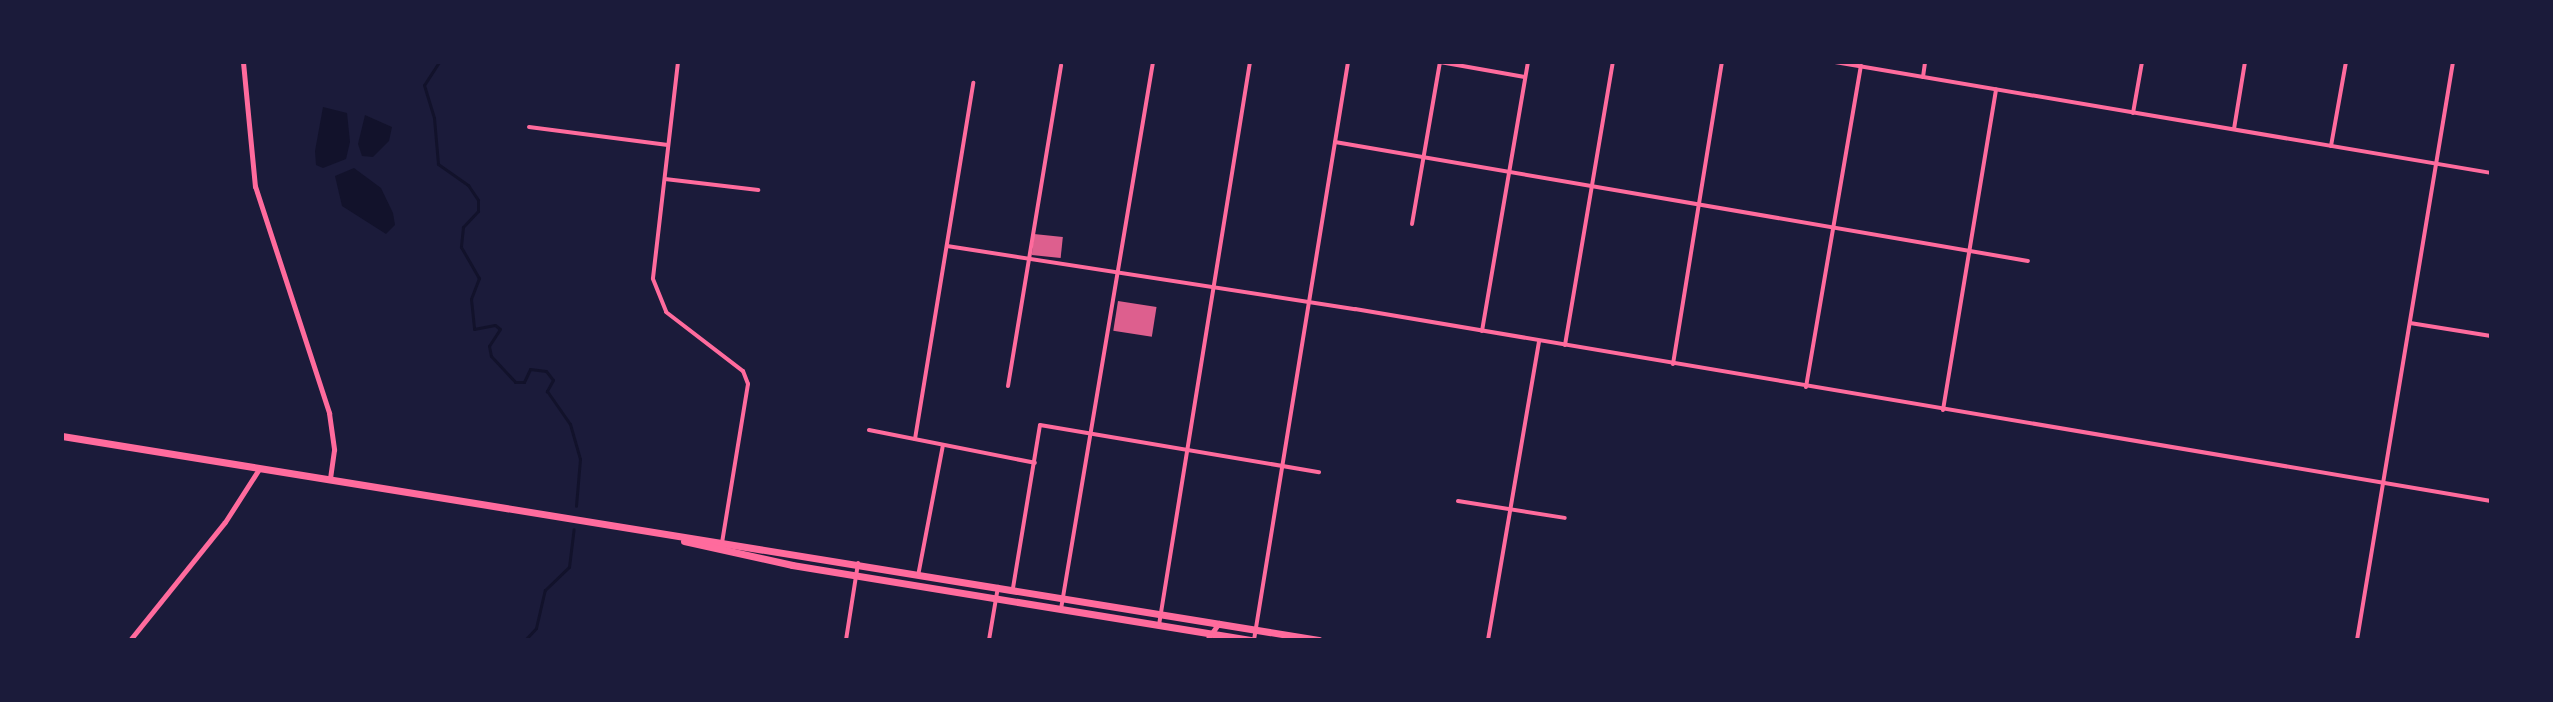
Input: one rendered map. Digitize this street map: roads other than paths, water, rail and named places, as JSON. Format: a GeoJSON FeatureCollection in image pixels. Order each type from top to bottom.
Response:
{"type":"FeatureCollection","features":[{"type":"Feature","properties":{"kind":"main road"},"geometry":{"type":"LineString","coordinates":[[62,436],[555,516],[828,570],[1159,625],[1209,637],[1253,640]]}},
{"type":"Feature","properties":{"kind":"main road"},"geometry":{"type":"LineString","coordinates":[[666,536],[858,563],[1319,640]]}},
{"type":"Feature","properties":{"kind":"main road"},"geometry":{"type":"LineString","coordinates":[[828,570],[832,559]]}},
{"type":"Feature","properties":{"kind":"street"},"geometry":{"type":"LineString","coordinates":[[243,62],[255,186],[329,413],[334,450],[330,480]]}},
{"type":"Feature","properties":{"kind":"street"},"geometry":{"type":"LineString","coordinates":[[678,62],[653,279],[657,300],[743,371],[748,384],[722,542]]}},
{"type":"Feature","properties":{"kind":"street"},"geometry":{"type":"LineString","coordinates":[[1061,609],[1093,436],[1153,62]]}},
{"type":"Feature","properties":{"kind":"street"},"geometry":{"type":"LineString","coordinates":[[1159,625],[1250,62]]}},
{"type":"Feature","properties":{"kind":"street"},"geometry":{"type":"LineString","coordinates":[[1253,640],[1348,62]]}},
{"type":"Feature","properties":{"kind":"street"},"geometry":{"type":"LineString","coordinates":[[1412,224],[1440,62],[1525,77]]}},
{"type":"Feature","properties":{"kind":"street"},"geometry":{"type":"LineString","coordinates":[[1482,331],[1528,62]]}},
{"type":"Feature","properties":{"kind":"street"},"geometry":{"type":"LineString","coordinates":[[1565,345],[1613,62]]}},
{"type":"Feature","properties":{"kind":"street"},"geometry":{"type":"LineString","coordinates":[[1673,364],[1702,207],[1722,62]]}},
{"type":"Feature","properties":{"kind":"street"},"geometry":{"type":"LineString","coordinates":[[1835,62],[2491,173]]}},
{"type":"Feature","properties":{"kind":"street"},"geometry":{"type":"LineString","coordinates":[[1923,77],[1925,62]]}},
{"type":"Feature","properties":{"kind":"street"},"geometry":{"type":"LineString","coordinates":[[2133,113],[2142,62]]}},
{"type":"Feature","properties":{"kind":"street"},"geometry":{"type":"LineString","coordinates":[[2234,129],[2245,62]]}},
{"type":"Feature","properties":{"kind":"street"},"geometry":{"type":"LineString","coordinates":[[2331,146],[2346,62]]}},
{"type":"Feature","properties":{"kind":"street"},"geometry":{"type":"LineString","coordinates":[[2357,640],[2453,62]]}},
{"type":"Feature","properties":{"kind":"street"},"geometry":{"type":"LineString","coordinates":[[1008,386],[1061,65]]}},
{"type":"Feature","properties":{"kind":"street"},"geometry":{"type":"LineString","coordinates":[[1806,387],[1861,66]]}},
{"type":"Feature","properties":{"kind":"street"},"geometry":{"type":"LineString","coordinates":[[915,439],[973,83]]}},
{"type":"Feature","properties":{"kind":"street"},"geometry":{"type":"LineString","coordinates":[[1943,411],[1996,89]]}},
{"type":"Feature","properties":{"kind":"street"},"geometry":{"type":"LineString","coordinates":[[529,127],[668,145]]}},
{"type":"Feature","properties":{"kind":"street"},"geometry":{"type":"LineString","coordinates":[[1335,142],[2028,261]]}},
{"type":"Feature","properties":{"kind":"street"},"geometry":{"type":"LineString","coordinates":[[664,179],[758,190]]}},
{"type":"Feature","properties":{"kind":"street"},"geometry":{"type":"LineString","coordinates":[[947,246],[1310,302],[2491,501]]}},
{"type":"Feature","properties":{"kind":"street"},"geometry":{"type":"LineString","coordinates":[[2409,323],[2491,336]]}},
{"type":"Feature","properties":{"kind":"street"},"geometry":{"type":"LineString","coordinates":[[1488,640],[1539,341]]}},
{"type":"Feature","properties":{"kind":"street"},"geometry":{"type":"LineString","coordinates":[[1013,588],[1040,425],[1319,472]]}},
{"type":"Feature","properties":{"kind":"street"},"geometry":{"type":"LineString","coordinates":[[869,430],[1035,463]]}},
{"type":"Feature","properties":{"kind":"street"},"geometry":{"type":"LineString","coordinates":[[916,585],[943,445]]}},
{"type":"Feature","properties":{"kind":"street"},"geometry":{"type":"LineString","coordinates":[[130,640],[225,522],[259,469]]}},
{"type":"Feature","properties":{"kind":"street"},"geometry":{"type":"LineString","coordinates":[[1458,501],[1565,518]]}},
{"type":"Feature","properties":{"kind":"street"},"geometry":{"type":"LineString","coordinates":[[846,640],[858,563]]}},
{"type":"Feature","properties":{"kind":"street"},"geometry":{"type":"LineString","coordinates":[[989,640],[998,586]]}},
{"type":"Feature","properties":{"kind":"street"},"geometry":{"type":"LineString","coordinates":[[1209,637],[1219,623]]}},
{"type":"Feature","properties":{"kind":"waterway"},"geometry":{"type":"LineString","coordinates":[[439,62],[424,85],[434,118],[438,164],[468,185],[478,200],[478,211],[463,227],[461,247],[479,278],[471,299],[474,329],[495,325],[500,329],[489,346],[491,356],[515,382],[524,382],[530,369],[546,371],[553,380],[547,391],[570,424],[580,459],[576,506]]}},
{"type":"Feature","properties":{"kind":"waterway"},"geometry":{"type":"LineString","coordinates":[[525,640],[536,628],[545,590],[569,567],[574,529]]}}]}
